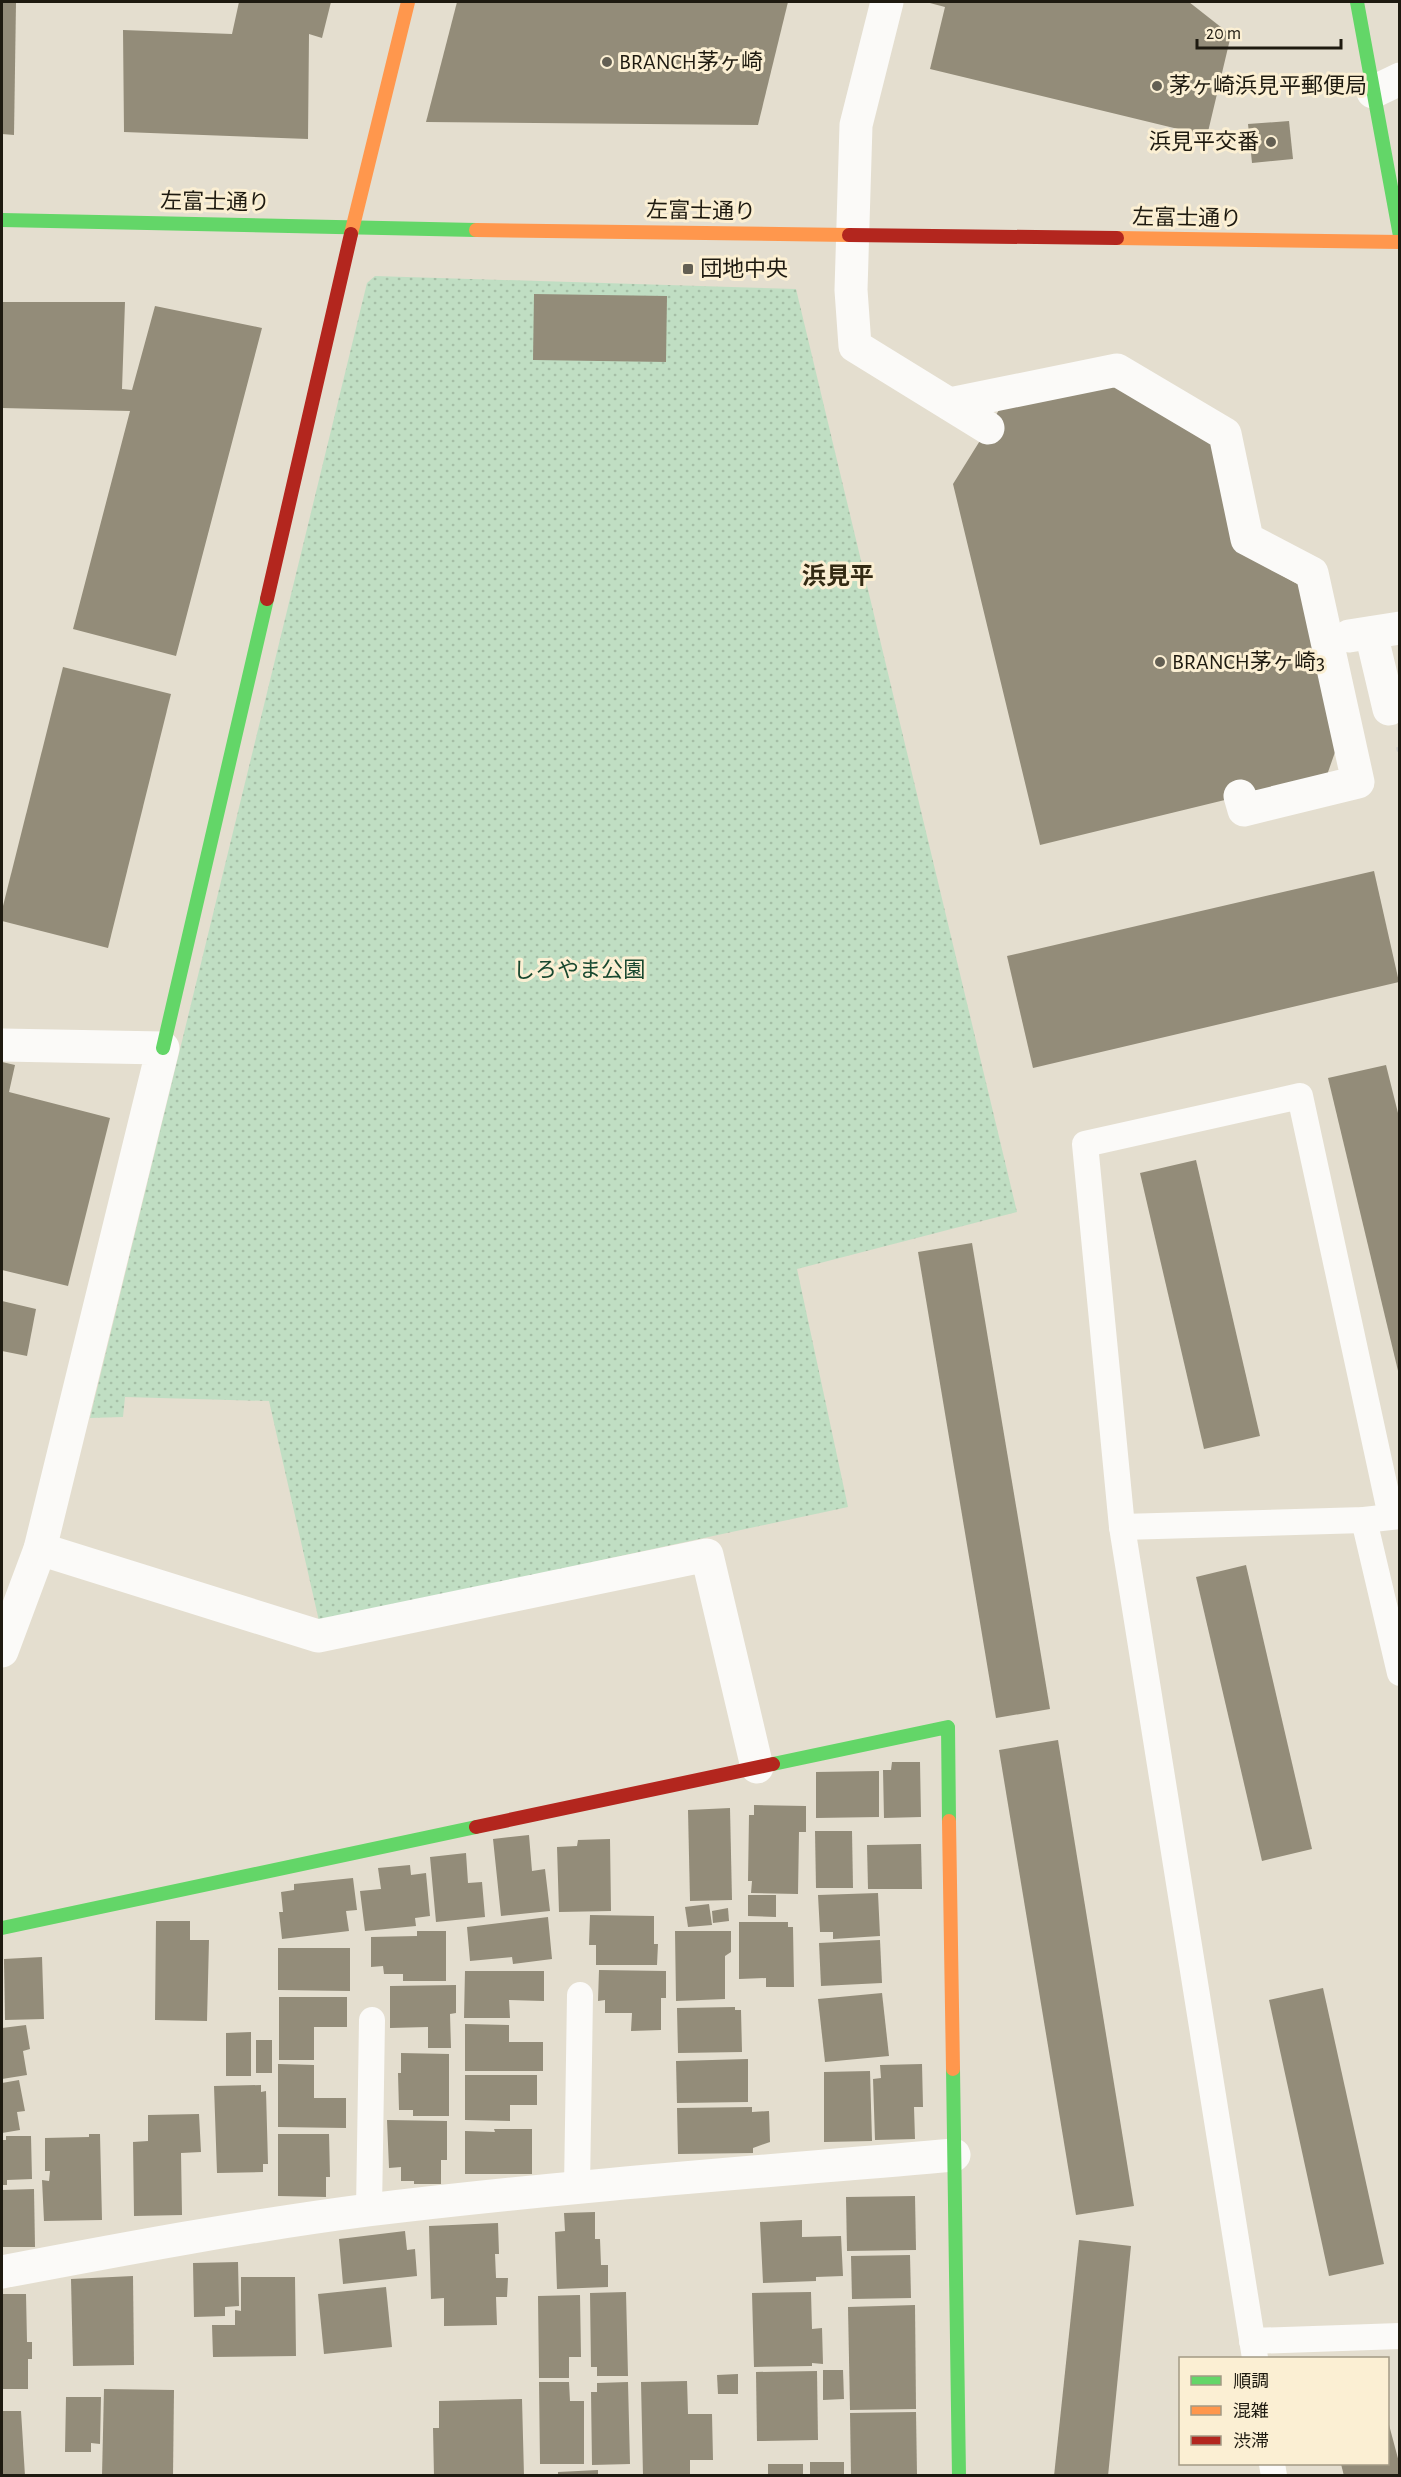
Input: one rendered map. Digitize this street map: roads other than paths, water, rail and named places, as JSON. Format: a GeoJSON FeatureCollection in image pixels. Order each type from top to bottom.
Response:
{"type":"FeatureCollection","features":[{"type":"Feature","properties":{"kind":"street"},"geometry":{"type":"LineString","coordinates":[[2,1651],[40,1548],[163,1048],[353,226],[408,2]]}},
{"type":"Feature","properties":{"kind":"street"},"geometry":{"type":"LineString","coordinates":[[887,2],[856,125],[851,290],[855,346],[988,428]]}},
{"type":"Feature","properties":{"kind":"street"},"geometry":{"type":"LineString","coordinates":[[1357,2],[1386,86],[1400,236]]}},
{"type":"Feature","properties":{"kind":"street","name":"左富士通り"},"geometry":{"type":"LineString","coordinates":[[2,220],[1400,242]]}},
{"type":"Feature","properties":{"kind":"street"},"geometry":{"type":"LineString","coordinates":[[950,404],[1117,370],[1225,434],[1247,539],[1312,573],[1358,782],[1244,810],[1240,796]]}},
{"type":"Feature","properties":{"kind":"street"},"geometry":{"type":"LineString","coordinates":[[1327,640],[1385,630],[1389,709]]}},
{"type":"Feature","properties":{"kind":"street"},"geometry":{"type":"LineString","coordinates":[[2,1045],[163,1048]]}},
{"type":"Feature","properties":{"kind":"street"},"geometry":{"type":"LineString","coordinates":[[40,1548],[318,1636],[707,1555],[757,1767]]}},
{"type":"Feature","properties":{"kind":"street"},"geometry":{"type":"LineString","coordinates":[[2,1928],[948,1727],[959,2475]]}},
{"type":"Feature","properties":{"kind":"street"},"geometry":{"type":"LineString","coordinates":[[2,2272],[241,2228],[369,2210],[577,2188],[954,2155]]}},
{"type":"Feature","properties":{"kind":"lane"},"geometry":{"type":"LineString","coordinates":[[1122,1527],[1364,1520],[1395,1516],[1300,1096],[1085,1144],[1122,1527],[1253,2350],[1400,2336]]}},
{"type":"Feature","properties":{"kind":"lane"},"geometry":{"type":"LineString","coordinates":[[1364,1520],[1400,1673]]}},
{"type":"Feature","properties":{"kind":"lane"},"geometry":{"type":"LineString","coordinates":[[577,2188],[580,1995]]}},
{"type":"Feature","properties":{"kind":"lane"},"geometry":{"type":"LineString","coordinates":[[369,2210],[372,2020]]}},
{"type":"Feature","properties":{"kind":"place","name":"BRANCH茅ヶ崎"},"geometry":{"type":"Point","coordinates":[607,62]}},
{"type":"Feature","properties":{"kind":"place","name":"茅ヶ崎浜見平郵便局"},"geometry":{"type":"Point","coordinates":[1157,86]}},
{"type":"Feature","properties":{"kind":"place","name":"浜見平交番"},"geometry":{"type":"Point","coordinates":[1271,142]}},
{"type":"Feature","properties":{"kind":"place","name":"団地中央"},"geometry":{"type":"Point","coordinates":[688,269]}},
{"type":"Feature","properties":{"kind":"place","name":"BRANCH茅ヶ崎3"},"geometry":{"type":"Point","coordinates":[1160,662]}},
{"type":"Feature","properties":{"kind":"district","name":"浜見平"},"geometry":{"type":"Point","coordinates":[838,577]}},
{"type":"Feature","properties":{"kind":"park label","name":"しろやま公園"},"geometry":{"type":"Point","coordinates":[579,970]}}]}
